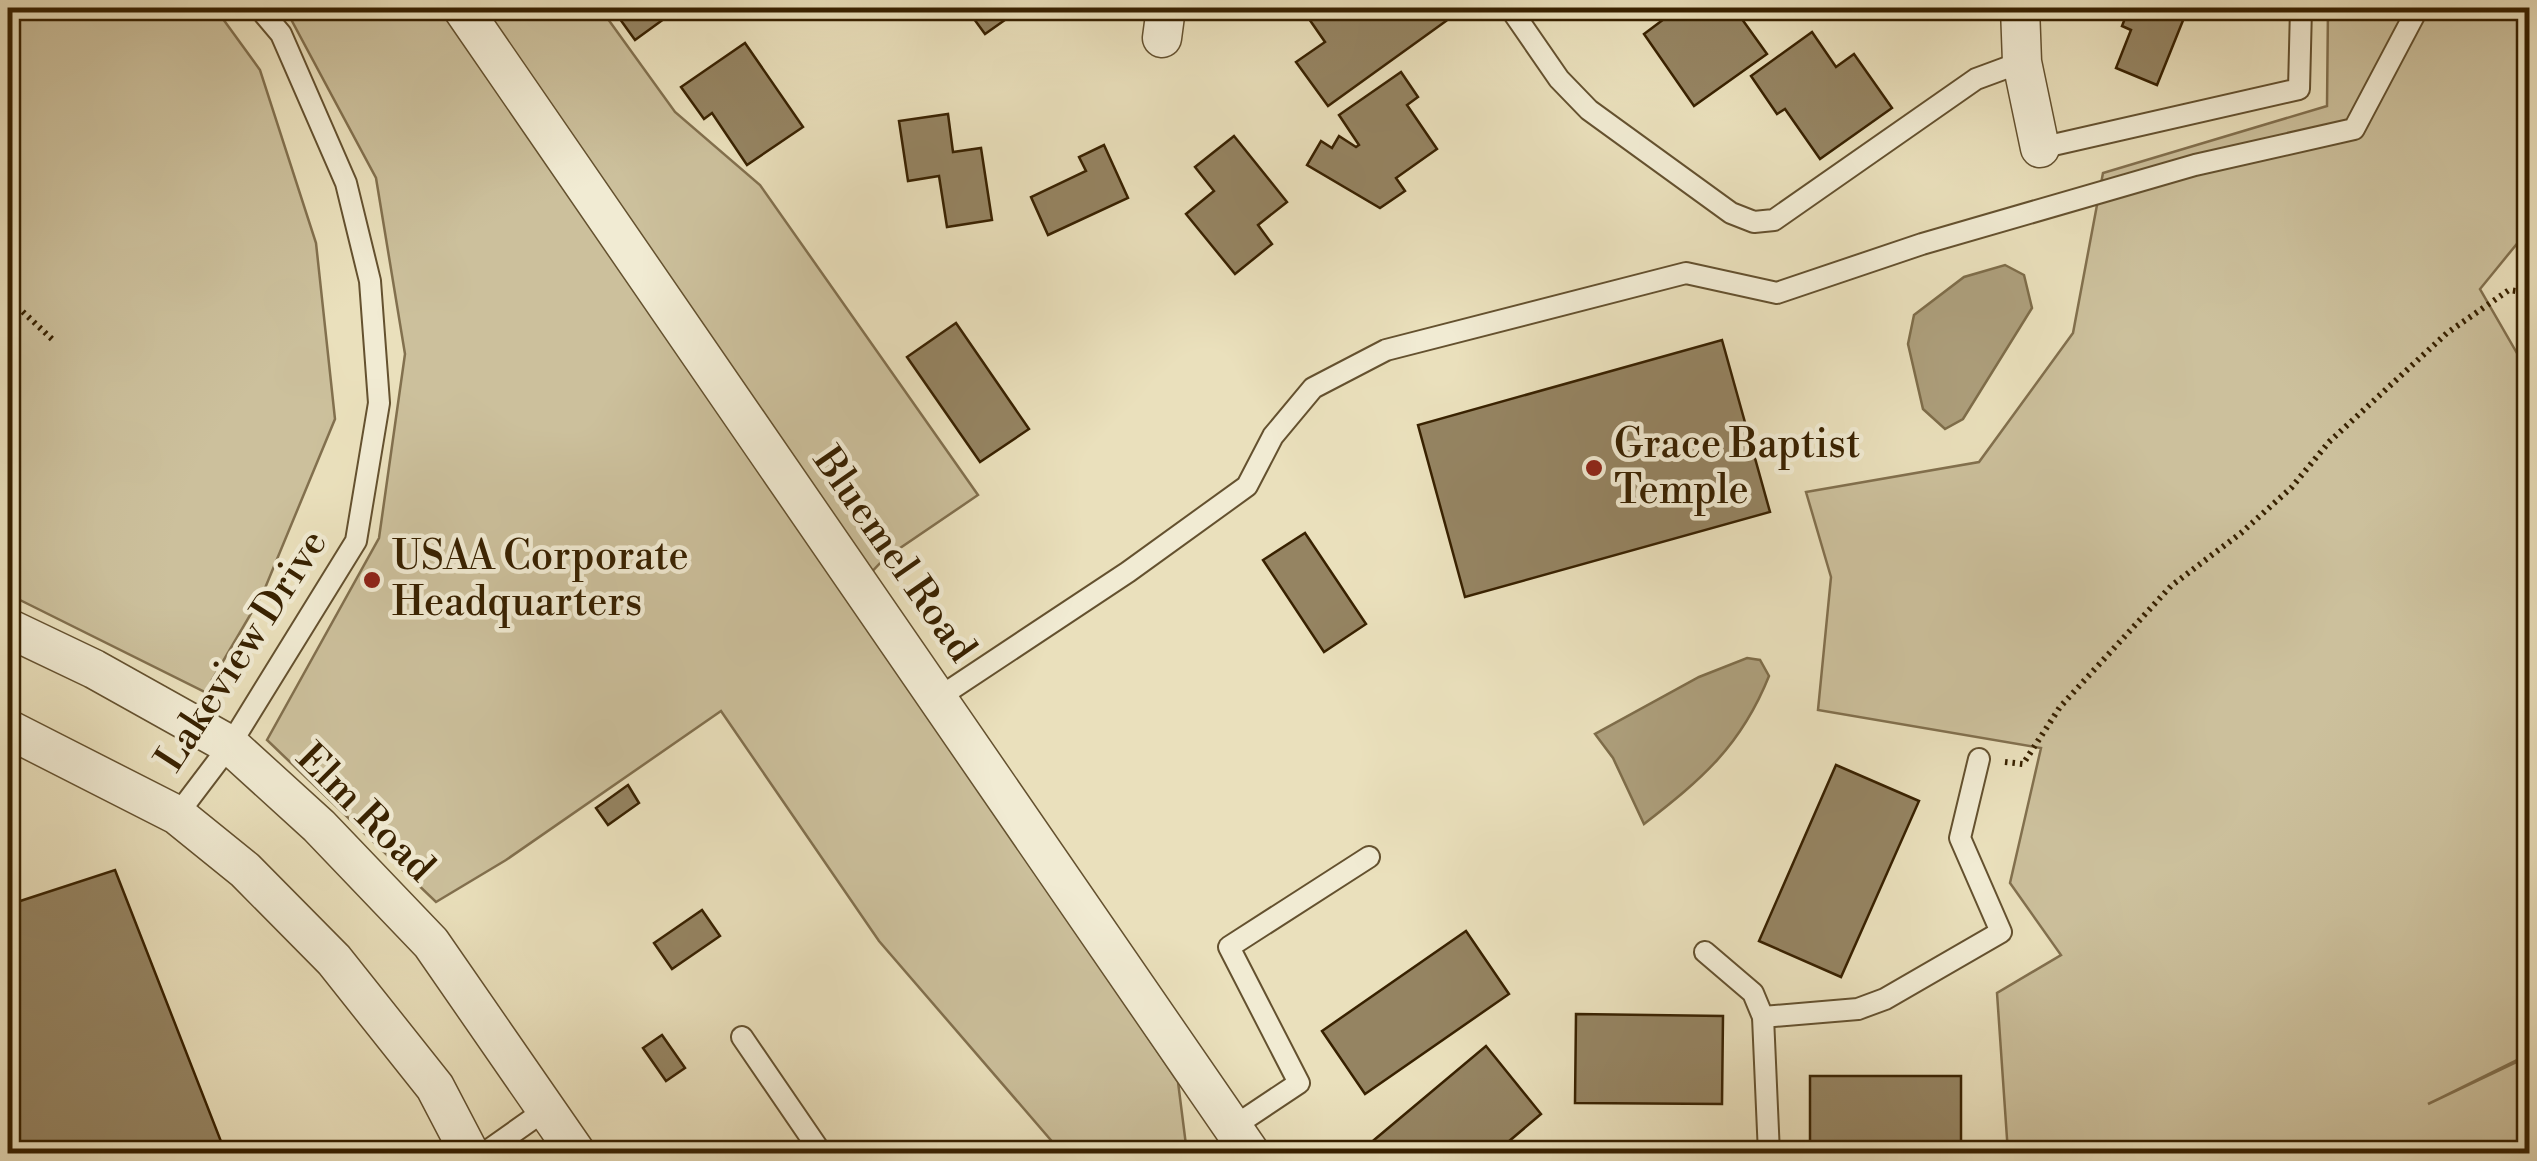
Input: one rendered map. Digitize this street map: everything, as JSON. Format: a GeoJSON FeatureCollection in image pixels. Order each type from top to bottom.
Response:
{"type":"FeatureCollection","features":[{"type":"Feature","properties":{"kind":"street","name":"Bluemel Road"},"geometry":{"type":"LineString","coordinates":[[462,8],[1242,1140]]}},
{"type":"Feature","properties":{"kind":"street"},"geometry":{"type":"LineString","coordinates":[[2020,8],[2022,62],[2040,148]]}},
{"type":"Feature","properties":{"kind":"street","name":"Elm Road"},"geometry":{"type":"LineString","coordinates":[[8,628],[94,669],[230,745],[320,826],[432,943],[576,1154]]}},
{"type":"Feature","properties":{"kind":"street"},"geometry":{"type":"LineString","coordinates":[[8,729],[177,815],[245,870],[334,960],[434,1087],[470,1154]]}},
{"type":"Feature","properties":{"kind":"lane","name":"Lakeview Drive"},"geometry":{"type":"LineString","coordinates":[[177,815],[230,745],[356,541],[379,402],[370,282],[346,183],[281,34],[259,8]]}},
{"type":"Feature","properties":{"kind":"lane"},"geometry":{"type":"LineString","coordinates":[[1510,8],[1559,79],[1589,110],[1731,214],[1754,222],[1774,220],[1976,79],[2022,62]]}},
{"type":"Feature","properties":{"kind":"lane"},"geometry":{"type":"LineString","coordinates":[[2040,148],[2298,89],[2301,8]]}},
{"type":"Feature","properties":{"kind":"lane"},"geometry":{"type":"LineString","coordinates":[[938,698],[1128,572],[1247,486],[1274,436],[1313,388],[1386,350],[1686,273],[1777,293],[1922,244],[2195,165],[2354,129],[2418,8]]}},
{"type":"Feature","properties":{"kind":"lane"},"geometry":{"type":"LineString","coordinates":[[1763,1017],[1858,1009],[1885,999],[2000,932],[1960,838],[1979,760]]}},
{"type":"Feature","properties":{"kind":"lane"},"geometry":{"type":"LineString","coordinates":[[1242,1140],[1299,1083],[1229,946],[1369,858]]}},
{"type":"Feature","properties":{"kind":"lane"},"geometry":{"type":"LineString","coordinates":[[1705,952],[1753,992],[1763,1017],[1770,1154]]}},
{"type":"Feature","properties":{"kind":"lane"},"geometry":{"type":"LineString","coordinates":[[742,1037],[822,1154]]}},
{"type":"Feature","properties":{"kind":"lane"},"geometry":{"type":"LineString","coordinates":[[483,1154],[548,1108]]}},
{"type":"Feature","properties":{"kind":"path"},"geometry":{"type":"LineString","coordinates":[[1979,760],[2023,764],[2060,707],[2171,586],[2292,488],[2329,442],[2446,333],[2509,290],[2530,293]]}},
{"type":"Feature","properties":{"kind":"path"},"geometry":{"type":"LineString","coordinates":[[8,310],[22,311],[54,342]]}},
{"type":"Feature","properties":{"kind":"shaded area"},"geometry":{"type":"Polygon","coordinates":[[[8,8],[215,8],[260,70],[316,243],[335,419],[263,593],[205,692],[8,594],[8,8]]]}},
{"type":"Feature","properties":{"kind":"shaded area"},"geometry":{"type":"Polygon","coordinates":[[[285,8],[600,8],[675,112],[760,185],[978,495],[884,559],[850,595],[1178,1082],[1187,1153],[1062,1153],[879,941],[721,711],[506,860],[436,902],[267,740],[379,538],[405,354],[376,178],[285,8]]]}},
{"type":"Feature","properties":{"kind":"shaded area"},"geometry":{"type":"Polygon","coordinates":[[[2328,8],[2529,8],[2529,229],[2480,289],[2529,374],[2529,1054],[2428,1104],[2529,1056],[2529,1153],[2008,1153],[1997,993],[2061,955],[2010,883],[2041,748],[1818,710],[1831,577],[1806,492],[1979,462],[2073,333],[2103,173],[2327,106],[2328,8]]]}},
{"type":"Feature","properties":{"kind":"shaded area"},"geometry":{"type":"Polygon","coordinates":[[[2005,265],[2024,275],[2032,308],[1963,419],[1945,429],[1923,409],[1908,344],[1914,315],[1964,277],[2005,265]]]}},
{"type":"Feature","properties":{"kind":"shaded area"},"geometry":{"type":"Polygon","coordinates":[[[1747,658],[1760,660],[1769,676],[1746,722],[1702,776],[1644,824],[1613,758],[1595,734],[1699,677],[1747,658]]]}},
{"type":"Feature","properties":{"kind":"building"},"geometry":{"type":"Polygon","coordinates":[[[612,8],[679,8],[635,40],[612,8]]]}},
{"type":"Feature","properties":{"kind":"building"},"geometry":{"type":"Polygon","coordinates":[[[966,8],[1022,8],[985,34],[966,8]]]}},
{"type":"Feature","properties":{"kind":"building"},"geometry":{"type":"Polygon","coordinates":[[[1318,8],[1388,8],[1395,17],[1408,8],[1436,8],[1446,21],[1328,106],[1296,62],[1325,42],[1307,16],[1318,8]]]}},
{"type":"Feature","properties":{"kind":"building"},"geometry":{"type":"Polygon","coordinates":[[[1668,8],[1734,8],[1767,54],[1694,106],[1644,34],[1672,13],[1668,8]]]}},
{"type":"Feature","properties":{"kind":"building"},"geometry":{"type":"Polygon","coordinates":[[[2129,8],[2188,8],[2157,85],[2116,68],[2131,30],[2122,26],[2129,8]]]}},
{"type":"Feature","properties":{"kind":"building"},"geometry":{"type":"Polygon","coordinates":[[[1812,32],[1836,67],[1854,54],[1892,108],[1820,159],[1785,109],[1777,114],[1751,76],[1812,32]]]}},
{"type":"Feature","properties":{"kind":"building"},"geometry":{"type":"Polygon","coordinates":[[[745,43],[803,127],[747,165],[712,113],[704,119],[681,87],[745,43]]]}},
{"type":"Feature","properties":{"kind":"building"},"geometry":{"type":"Polygon","coordinates":[[[1401,72],[1418,97],[1407,105],[1437,149],[1396,178],[1405,191],[1380,208],[1307,165],[1321,141],[1332,148],[1339,136],[1356,147],[1359,145],[1339,115],[1401,72]]]}},
{"type":"Feature","properties":{"kind":"building"},"geometry":{"type":"Polygon","coordinates":[[[948,114],[953,152],[981,148],[992,220],[947,227],[939,176],[908,181],[899,121],[948,114]]]}},
{"type":"Feature","properties":{"kind":"building"},"geometry":{"type":"Polygon","coordinates":[[[1234,136],[1287,202],[1258,225],[1272,244],[1235,274],[1186,214],[1214,191],[1195,167],[1234,136]]]}},
{"type":"Feature","properties":{"kind":"building"},"geometry":{"type":"Polygon","coordinates":[[[1104,145],[1128,198],[1048,235],[1031,197],[1086,171],[1079,157],[1104,145]]]}},
{"type":"Feature","properties":{"kind":"building"},"geometry":{"type":"Polygon","coordinates":[[[956,323],[1029,429],[980,462],[907,357],[956,323]]]}},
{"type":"Feature","properties":{"kind":"building","name":"Grace Baptist Temple"},"geometry":{"type":"Polygon","coordinates":[[[1722,340],[1770,512],[1465,597],[1418,425],[1722,340]]]}},
{"type":"Feature","properties":{"kind":"building"},"geometry":{"type":"Polygon","coordinates":[[[1305,533],[1366,624],[1324,652],[1263,560],[1305,533]]]}},
{"type":"Feature","properties":{"kind":"building"},"geometry":{"type":"Polygon","coordinates":[[[1836,765],[1919,801],[1841,977],[1759,941],[1836,765]]]}},
{"type":"Feature","properties":{"kind":"building"},"geometry":{"type":"Polygon","coordinates":[[[628,785],[639,803],[608,825],[596,808],[628,785]]]}},
{"type":"Feature","properties":{"kind":"building"},"geometry":{"type":"Polygon","coordinates":[[[115,870],[222,1144],[197,1154],[8,1154],[8,905],[115,870]]]}},
{"type":"Feature","properties":{"kind":"building"},"geometry":{"type":"Polygon","coordinates":[[[702,910],[720,936],[672,969],[654,943],[702,910]]]}},
{"type":"Feature","properties":{"kind":"building"},"geometry":{"type":"Polygon","coordinates":[[[1466,931],[1509,994],[1365,1094],[1322,1031],[1466,931]]]}},
{"type":"Feature","properties":{"kind":"building"},"geometry":{"type":"Polygon","coordinates":[[[1576,1014],[1723,1016],[1722,1104],[1575,1103],[1576,1014]]]}},
{"type":"Feature","properties":{"kind":"building"},"geometry":{"type":"Polygon","coordinates":[[[662,1035],[685,1068],[666,1081],[643,1048],[662,1035]]]}},
{"type":"Feature","properties":{"kind":"building"},"geometry":{"type":"Polygon","coordinates":[[[1486,1046],[1541,1114],[1494,1154],[1385,1154],[1374,1140],[1486,1046]]]}},
{"type":"Feature","properties":{"kind":"building"},"geometry":{"type":"Polygon","coordinates":[[[1810,1076],[1961,1076],[1961,1154],[1810,1154],[1810,1076]]]}},
{"type":"Feature","properties":{"kind":"place","name":"Grace Baptist Temple"},"geometry":{"type":"Point","coordinates":[1594,468]}},
{"type":"Feature","properties":{"kind":"place","name":"USAA Corporate Headquarters"},"geometry":{"type":"Point","coordinates":[372,580]}}]}
